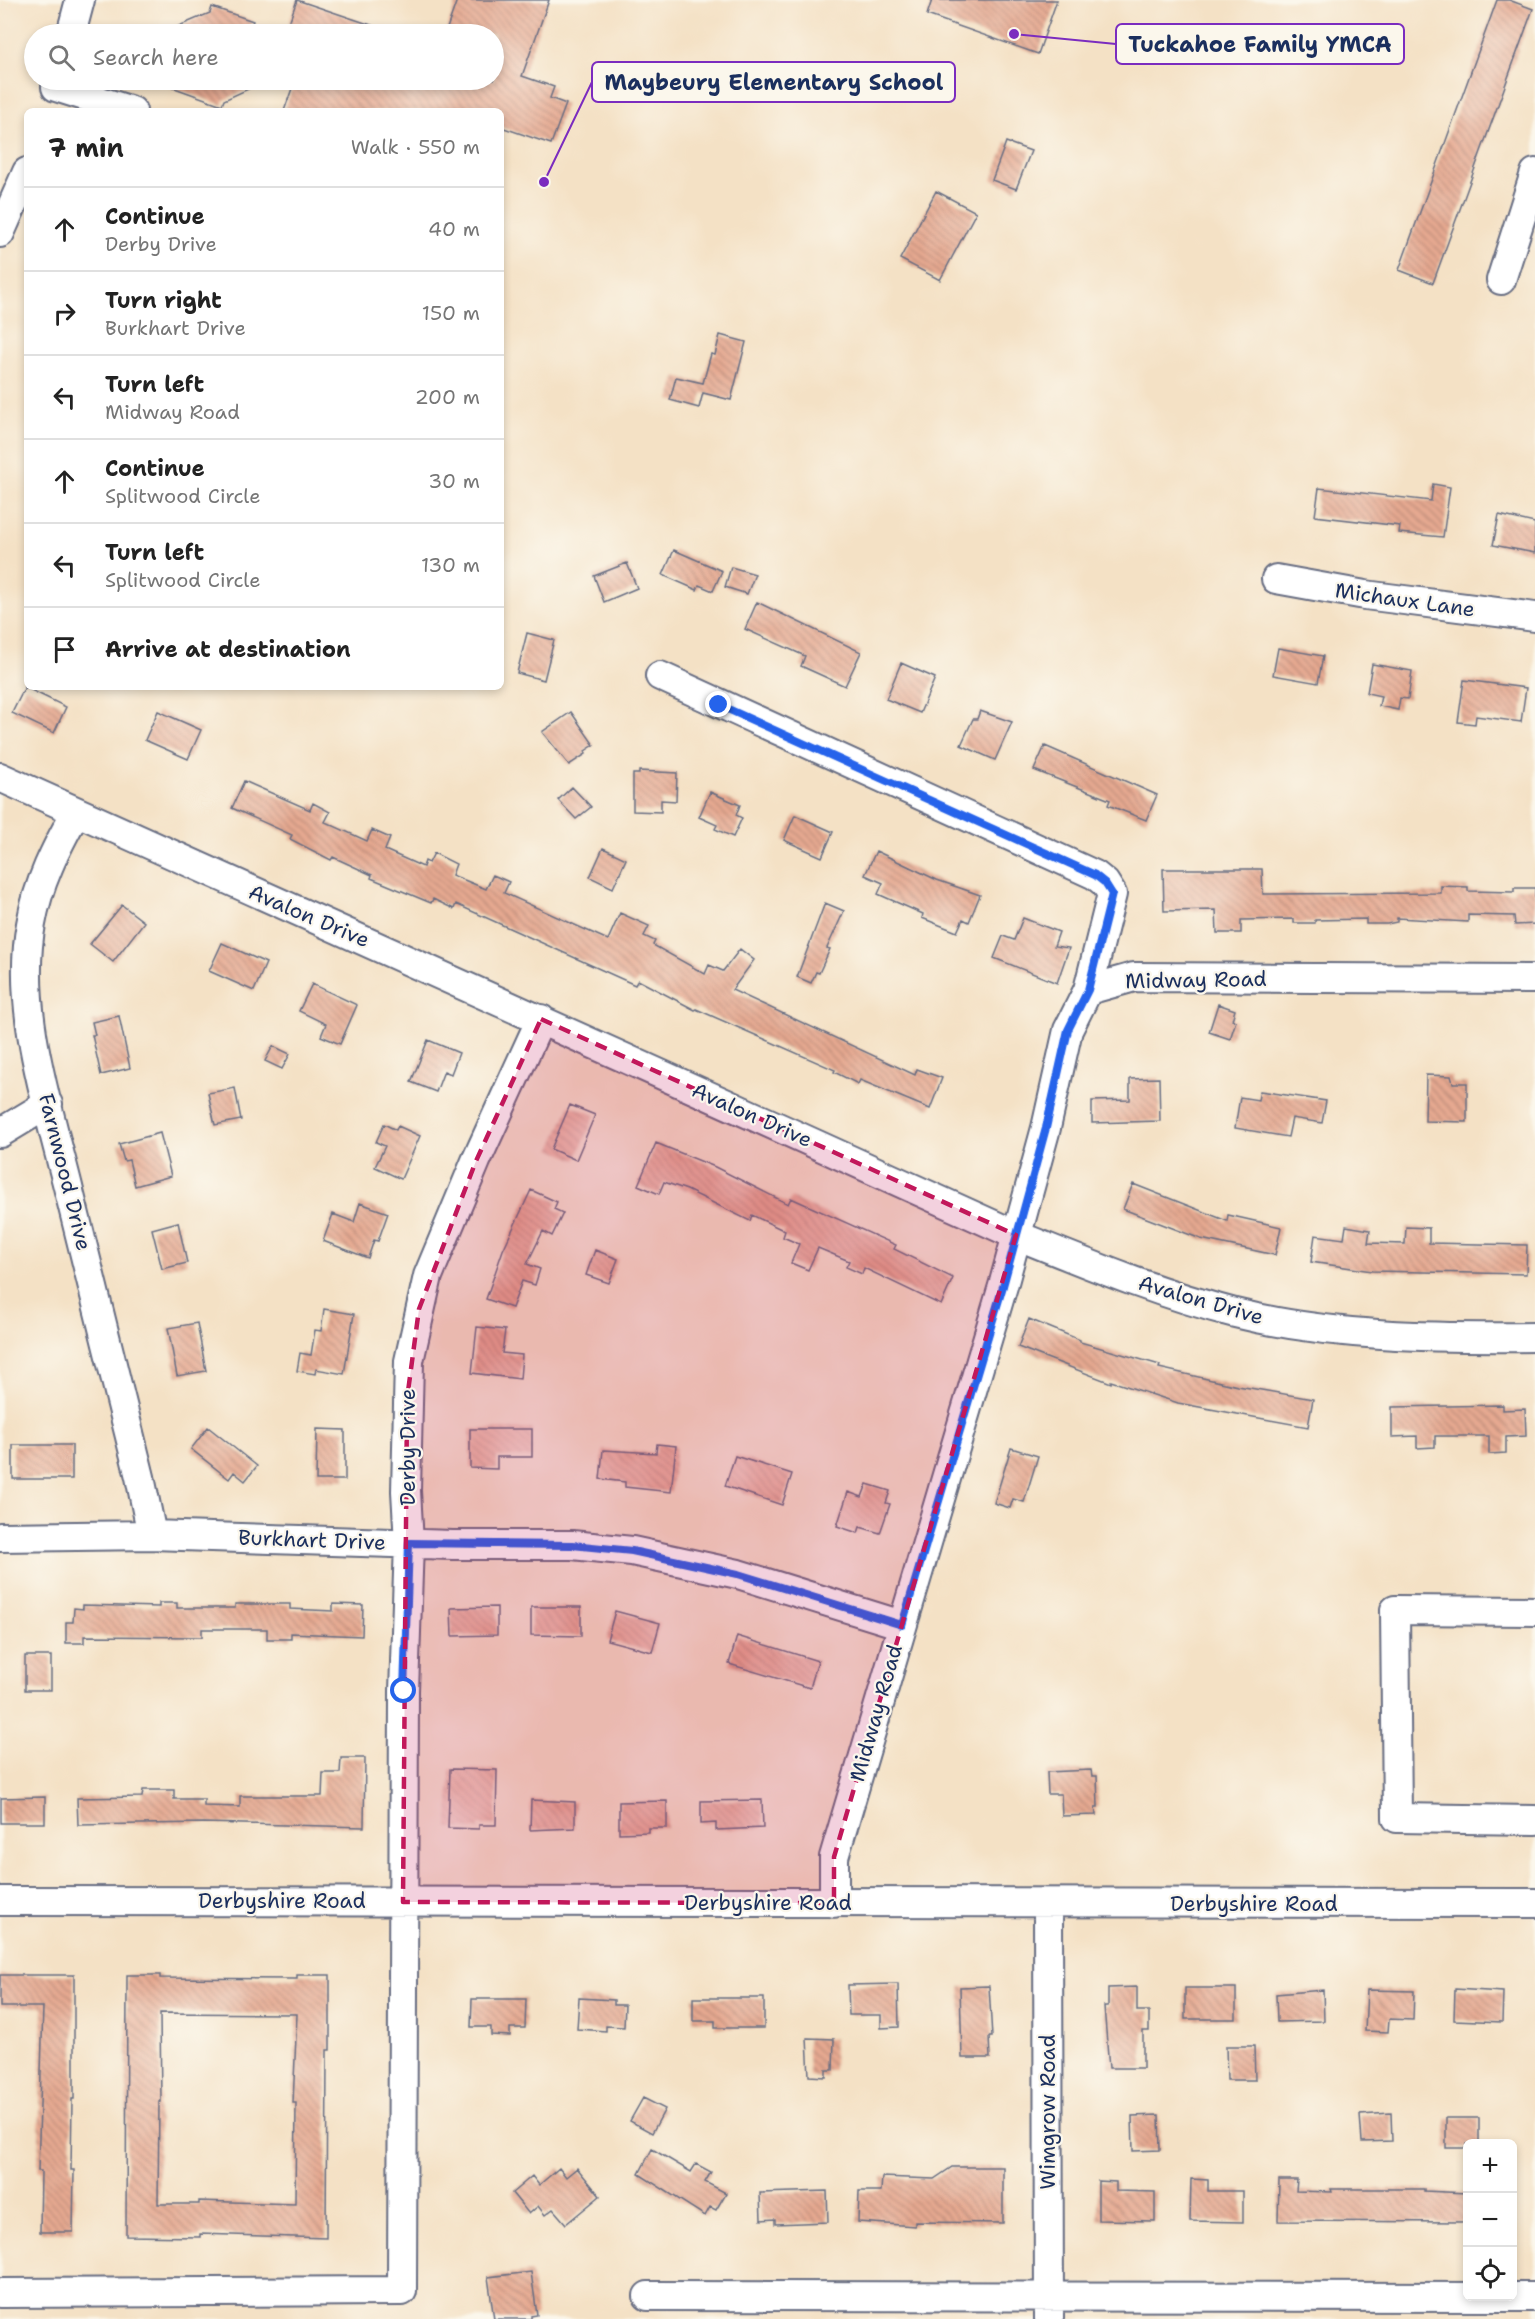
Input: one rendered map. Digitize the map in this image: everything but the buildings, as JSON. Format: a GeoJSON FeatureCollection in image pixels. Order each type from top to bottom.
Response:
{"type":"FeatureCollection","features":[{"type":"Feature","properties":{"kind":"street"},"geometry":{"type":"LineString","coordinates":[[72,24],[74,1]]}},
{"type":"Feature","properties":{"kind":"street"},"geometry":{"type":"LineString","coordinates":[[54,92],[120,108]]}},
{"type":"Feature","properties":{"kind":"street"},"geometry":{"type":"LineString","coordinates":[[1501,280],[1535,173]]}},
{"type":"Feature","properties":{"kind":"street"},"geometry":{"type":"LineString","coordinates":[[0,233],[24,179]]}},
{"type":"Feature","properties":{"kind":"street","name":"Michaux Lane"},"geometry":{"type":"LineString","coordinates":[[1276,579],[1365,595],[1535,617]]}},
{"type":"Feature","properties":{"kind":"street"},"geometry":{"type":"LineString","coordinates":[[660,676],[1095,875],[1105,883],[1112,894],[1088,990]]}},
{"type":"Feature","properties":{"kind":"street","name":"Avalon Drive"},"geometry":{"type":"LineString","coordinates":[[0,777],[322,924],[541,1018],[1016,1235],[1168,1294],[1257,1317],[1379,1333],[1535,1337]]}},
{"type":"Feature","properties":{"kind":"street","name":"Farnwood Drive"},"geometry":{"type":"LineString","coordinates":[[76,812],[50,859],[30,926],[27,986],[31,1026],[152,1535]]}},
{"type":"Feature","properties":{"kind":"street","name":"Midway Road"},"geometry":{"type":"LineString","coordinates":[[834,1903],[834,1857],[1003,1286],[1046,1128],[1068,1030],[1088,990],[1134,977],[1535,979]]}},
{"type":"Feature","properties":{"kind":"street","name":"Derby Drive"},"geometry":{"type":"LineString","coordinates":[[0,2293],[402,2291],[404,1691],[409,1543],[407,1398],[409,1361],[428,1276],[476,1161],[541,1018]]}},
{"type":"Feature","properties":{"kind":"street"},"geometry":{"type":"LineString","coordinates":[[0,1132],[48,1104]]}},
{"type":"Feature","properties":{"kind":"street","name":"Burkhart Drive"},"geometry":{"type":"LineString","coordinates":[[0,1537],[152,1535],[409,1543],[572,1545],[632,1551],[738,1574],[902,1625]]}},
{"type":"Feature","properties":{"kind":"street"},"geometry":{"type":"LineString","coordinates":[[1535,1611],[1395,1610],[1397,1818],[1535,1820]]}},
{"type":"Feature","properties":{"kind":"street","name":"Derbyshire Road"},"geometry":{"type":"LineString","coordinates":[[0,1901],[1535,1903]]}},
{"type":"Feature","properties":{"kind":"street","name":"Wimgrow Road"},"geometry":{"type":"LineString","coordinates":[[1048,1904],[1050,2308]]}},
{"type":"Feature","properties":{"kind":"street"},"geometry":{"type":"LineString","coordinates":[[648,2296],[1050,2308],[1535,2298]]}},
{"type":"Feature","properties":{"kind":"highlighted area"},"geometry":{"type":"Polygon","coordinates":[[[541,1019],[1016,1235],[834,1857],[834,1903],[403,1902],[407,1399],[419,1309],[476,1161],[541,1019]]]}},
{"type":"Feature","properties":{"kind":"place","name":"Tuckahoe Family YMCA"},"geometry":{"type":"Point","coordinates":[1014,34]}},
{"type":"Feature","properties":{"kind":"place","name":"Maybeury Elementary School"},"geometry":{"type":"Point","coordinates":[544,182]}},
{"type":"Feature","properties":{"kind":"route"},"geometry":{"type":"LineString","coordinates":[[404,1691],[409,1543],[572,1545],[632,1551],[738,1574],[902,1625],[1003,1286],[1046,1128],[1068,1030],[1088,990],[1110,910],[1112,894],[1105,883],[1095,875],[719,705]]}}]}
